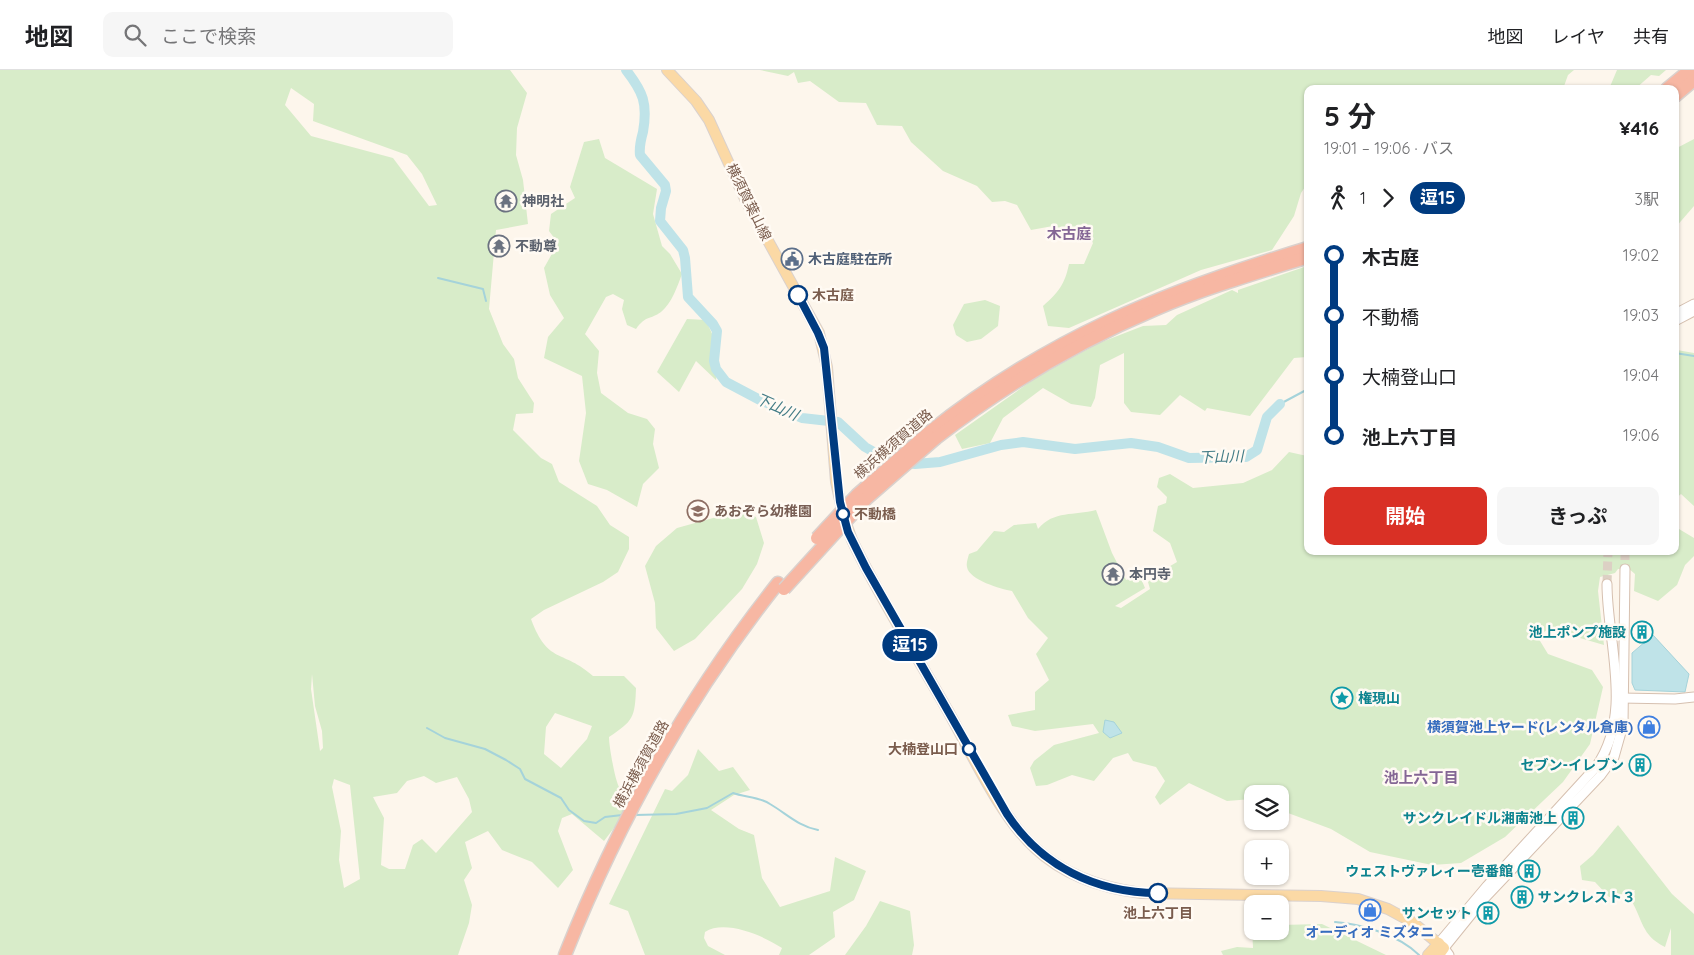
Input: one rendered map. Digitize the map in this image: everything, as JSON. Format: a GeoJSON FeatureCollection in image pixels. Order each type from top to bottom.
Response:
{"type":"FeatureCollection","features":[{"type":"Feature","properties":{"kind":"highway"},"geometry":{"type":"LineString","coordinates":[[1672,85],[1690,70]]}},
{"type":"Feature","properties":{"kind":"highway"},"geometry":{"type":"LineString","coordinates":[[1679,93],[1694,80]]}},
{"type":"Feature","properties":{"kind":"highway"},"geometry":{"type":"LineString","coordinates":[[1679,95],[1694,87]]}},
{"type":"Feature","properties":{"kind":"highway","name":"横浜横須賀道路"},"geometry":{"type":"LineString","coordinates":[[565,955],[607,859],[654,768],[692,704],[732,644],[781,586],[931,436],[992,385],[1085,331],[1167,294],[1304,249]]}},
{"type":"Feature","properties":{"kind":"highway","name":"横浜横須賀道路"},"geometry":{"type":"LineString","coordinates":[[931,436],[1029,372],[1119,325],[1199,292],[1304,258]]}},
{"type":"Feature","properties":{"kind":"highway","name":"横浜横須賀道路"},"geometry":{"type":"LineString","coordinates":[[574,955],[615,862],[662,771],[739,648],[781,586]]}},
{"type":"Feature","properties":{"kind":"main road","name":"横須賀葉山線"},"geometry":{"type":"LineString","coordinates":[[667,70],[696,102],[709,120],[746,201],[818,333],[827,367],[840,502],[857,550],[1002,805],[1021,834],[1036,850],[1082,879],[1130,891],[1358,898],[1388,909],[1412,922],[1443,950]]}},
{"type":"Feature","properties":{"kind":"main road"},"geometry":{"type":"LineString","coordinates":[[1428,955],[1443,950]]}},
{"type":"Feature","properties":{"kind":"street"},"geometry":{"type":"LineString","coordinates":[[1679,312],[1694,304]]}},
{"type":"Feature","properties":{"kind":"street"},"geometry":{"type":"LineString","coordinates":[[1679,320],[1694,311]]}},
{"type":"Feature","properties":{"kind":"street"},"geometry":{"type":"LineString","coordinates":[[1443,950],[1487,886],[1596,767],[1610,742],[1620,698],[1625,569]]}},
{"type":"Feature","properties":{"kind":"street"},"geometry":{"type":"LineString","coordinates":[[1607,584],[1607,608],[1620,698]]}},
{"type":"Feature","properties":{"kind":"street"},"geometry":{"type":"LineString","coordinates":[[1620,698],[1676,699],[1694,697]]}},
{"type":"Feature","properties":{"kind":"green space"},"geometry":{"type":"Polygon","coordinates":[[[0,70],[510,70],[527,93],[517,128],[516,155],[523,180],[528,224],[496,230],[489,309],[503,344],[514,359],[518,378],[534,403],[533,413],[516,414],[513,430],[541,458],[552,464],[559,482],[597,506],[610,525],[629,537],[629,549],[618,572],[603,582],[544,610],[531,619],[537,634],[544,644],[557,655],[573,662],[593,676],[624,676],[636,688],[635,706],[631,718],[623,727],[609,737],[617,783],[629,800],[617,824],[604,841],[572,814],[562,818],[558,831],[573,870],[558,888],[532,862],[502,850],[488,831],[465,842],[472,868],[464,880],[472,905],[469,923],[458,955],[0,955],[0,70]],[[291,88],[285,105],[311,136],[393,158],[429,206],[437,205],[422,174],[407,155],[313,121],[314,104],[291,88]],[[312,674],[311,689],[320,751],[323,748],[322,731],[315,706],[312,674]],[[555,713],[546,727],[544,754],[561,768],[587,739],[592,726],[555,713]],[[424,776],[407,781],[397,793],[373,797],[384,818],[381,865],[389,869],[405,869],[413,845],[422,839],[436,853],[472,812],[469,799],[457,777],[436,783],[424,776]],[[334,779],[332,787],[341,831],[339,860],[344,888],[360,879],[350,785],[334,779]]]}},
{"type":"Feature","properties":{"kind":"green space"},"geometry":{"type":"Polygon","coordinates":[[[760,70],[1574,70],[1568,75],[1564,85],[1304,85],[1304,188],[1294,216],[1272,250],[1201,270],[1069,328],[1048,326],[1043,306],[1060,288],[1069,264],[1084,264],[1093,243],[1086,232],[1078,231],[1065,241],[1053,226],[1031,230],[1017,205],[1005,201],[992,202],[977,186],[943,171],[911,142],[902,126],[877,125],[866,103],[839,102],[810,81],[798,83],[794,72],[788,76],[760,70]]]}},
{"type":"Feature","properties":{"kind":"green space"},"geometry":{"type":"Polygon","coordinates":[[[1617,70],[1666,70],[1659,76],[1651,75],[1640,85],[1611,85],[1617,70]]]}},
{"type":"Feature","properties":{"kind":"green space"},"geometry":{"type":"Polygon","coordinates":[[[599,139],[605,158],[657,189],[653,214],[662,246],[670,254],[682,274],[674,294],[665,308],[648,318],[636,329],[627,325],[622,309],[624,300],[613,294],[606,297],[585,334],[599,351],[597,373],[601,393],[628,413],[647,419],[655,429],[653,444],[659,468],[643,484],[637,507],[607,490],[588,484],[579,461],[586,413],[582,376],[544,358],[548,337],[564,318],[550,295],[544,268],[558,243],[549,231],[551,214],[575,198],[570,187],[584,142],[599,139]]]}},
{"type":"Feature","properties":{"kind":"green space"},"geometry":{"type":"Polygon","coordinates":[[[1694,139],[1694,206],[1679,223],[1679,147],[1694,139]]]}},
{"type":"Feature","properties":{"kind":"green space"},"geometry":{"type":"Polygon","coordinates":[[[1304,267],[1304,357],[1294,358],[1250,416],[1207,408],[1205,411],[1180,395],[1160,415],[1131,412],[1124,403],[1124,353],[1100,365],[1095,398],[1091,407],[1071,404],[1043,388],[1003,418],[990,443],[962,449],[955,435],[1037,377],[1099,343],[1143,326],[1166,325],[1177,315],[1232,290],[1238,293],[1238,290],[1304,267]]]}},
{"type":"Feature","properties":{"kind":"green space"},"geometry":{"type":"Polygon","coordinates":[[[985,300],[1000,306],[998,326],[981,339],[967,342],[956,335],[953,325],[964,304],[985,300]]]}},
{"type":"Feature","properties":{"kind":"green space"},"geometry":{"type":"Polygon","coordinates":[[[687,319],[706,320],[719,350],[716,380],[696,361],[679,392],[657,372],[687,319]]]}},
{"type":"Feature","properties":{"kind":"green space"},"geometry":{"type":"Polygon","coordinates":[[[1679,350],[1694,353],[1694,506],[1681,494],[1679,496],[1679,350]]]}},
{"type":"Feature","properties":{"kind":"green space"},"geometry":{"type":"Polygon","coordinates":[[[1289,452],[1304,455],[1304,555],[1679,555],[1679,529],[1694,538],[1694,556],[1685,565],[1677,585],[1658,601],[1634,591],[1635,574],[1628,568],[1618,569],[1615,573],[1600,577],[1598,591],[1604,645],[1549,629],[1537,636],[1548,654],[1592,670],[1603,687],[1590,744],[1563,782],[1505,837],[1461,863],[1432,865],[1370,852],[1331,829],[1289,813],[1289,785],[1244,785],[1244,800],[1227,801],[1189,783],[1160,805],[1155,797],[1165,781],[1156,767],[1133,761],[1128,753],[1113,758],[1094,781],[1072,775],[1047,785],[1036,786],[1030,768],[1034,761],[1054,745],[1099,733],[1093,724],[1035,731],[1012,726],[1008,715],[1035,710],[1035,692],[1049,680],[1036,654],[1048,638],[1028,618],[1012,591],[979,580],[969,572],[967,564],[969,554],[977,551],[994,531],[1004,532],[1014,525],[1036,523],[1038,529],[1044,523],[1058,516],[1096,510],[1112,553],[1126,580],[1140,576],[1145,588],[1115,606],[1121,608],[1150,589],[1148,582],[1177,562],[1170,543],[1153,531],[1158,506],[1166,503],[1167,497],[1157,487],[1159,478],[1170,474],[1193,488],[1243,483],[1272,470],[1289,452]]]}},
{"type":"Feature","properties":{"kind":"green space"},"geometry":{"type":"Polygon","coordinates":[[[742,510],[756,517],[764,543],[757,564],[742,589],[695,639],[674,651],[656,628],[655,603],[645,566],[656,546],[677,528],[742,510]]]}},
{"type":"Feature","properties":{"kind":"green space"},"geometry":{"type":"Polygon","coordinates":[[[698,749],[719,771],[733,767],[750,790],[734,795],[711,810],[739,829],[754,835],[762,878],[780,907],[830,891],[835,857],[866,871],[854,900],[833,912],[835,937],[809,955],[779,955],[782,948],[755,934],[723,927],[713,928],[705,932],[704,938],[708,946],[725,955],[645,955],[628,911],[609,904],[665,789],[672,791],[688,775],[698,749]]]}},
{"type":"Feature","properties":{"kind":"green space"},"geometry":{"type":"Polygon","coordinates":[[[1618,825],[1672,894],[1694,914],[1694,955],[1671,955],[1671,928],[1665,947],[1651,937],[1631,900],[1635,890],[1609,897],[1595,882],[1582,880],[1580,866],[1593,855],[1618,825]]]}},
{"type":"Feature","properties":{"kind":"green space"},"geometry":{"type":"Polygon","coordinates":[[[880,901],[910,911],[914,945],[912,955],[845,955],[866,926],[880,901]]]}},
{"type":"Feature","properties":{"kind":"green space"},"geometry":{"type":"Polygon","coordinates":[[[1322,924],[1386,955],[1223,955],[1221,951],[1237,947],[1253,948],[1253,940],[1289,940],[1289,925],[1322,924]]]}},
{"type":"Feature","properties":{"kind":"water"},"geometry":{"type":"Polygon","coordinates":[[[1653,635],[1689,674],[1685,692],[1635,690],[1632,683],[1632,653],[1653,635]]]}},
{"type":"Feature","properties":{"kind":"water"},"geometry":{"type":"Polygon","coordinates":[[[1105,720],[1114,722],[1122,733],[1110,738],[1103,732],[1105,720]]]}},
{"type":"Feature","properties":{"kind":"waterway","name":"下山川"},"geometry":{"type":"LineString","coordinates":[[626,70],[637,85],[643,98],[645,113],[640,155],[665,185],[666,191],[661,208],[660,221],[683,250],[688,297],[717,331],[714,361],[716,369],[726,382],[760,400],[802,418],[838,422],[865,447],[888,460],[915,464],[940,462],[1001,445],[1023,442],[1075,449],[1131,443],[1158,447],[1189,458],[1246,457],[1257,450],[1267,417],[1280,404]]}},
{"type":"Feature","properties":{"kind":"waterway"},"geometry":{"type":"LineString","coordinates":[[438,278],[483,289],[486,301]]}},
{"type":"Feature","properties":{"kind":"waterway","name":"下山川"},"geometry":{"type":"LineString","coordinates":[[1679,354],[1694,356]]}},
{"type":"Feature","properties":{"kind":"waterway","name":"下山川"},"geometry":{"type":"LineString","coordinates":[[1280,404],[1304,391]]}},
{"type":"Feature","properties":{"kind":"waterway"},"geometry":{"type":"LineString","coordinates":[[427,728],[445,738],[485,749],[506,760],[520,769],[525,779],[561,798],[569,810],[584,821],[596,823],[605,817],[622,815]]}},
{"type":"Feature","properties":{"kind":"waterway"},"geometry":{"type":"LineString","coordinates":[[635,815],[676,814],[707,808],[733,793],[757,798],[799,823],[818,830]]}},
{"type":"Feature","properties":{"kind":"waterway"},"geometry":{"type":"LineString","coordinates":[[1335,922],[1357,925],[1391,936],[1419,955]]}},
{"type":"Feature","properties":{"kind":"tunnel"},"geometry":{"type":"LineString","coordinates":[[1607,584],[1608,555]]}},
{"type":"Feature","properties":{"kind":"tunnel"},"geometry":{"type":"LineString","coordinates":[[1625,555],[1625,569]]}},
{"type":"Feature","properties":{"kind":"bus line","name":"逗15"},"geometry":{"type":"LineString","coordinates":[[798,295],[824,348],[836,482],[848,532],[866,568],[1007,814],[1021,834],[1036,850],[1082,879],[1122,890],[1158,893]]}},
{"type":"Feature","properties":{"kind":"place","name":"神明社"},"geometry":{"type":"Point","coordinates":[506,201]}},
{"type":"Feature","properties":{"kind":"place","name":"不動尊"},"geometry":{"type":"Point","coordinates":[499,246]}},
{"type":"Feature","properties":{"kind":"place","name":"木古庭駐在所"},"geometry":{"type":"Point","coordinates":[792,259]}},
{"type":"Feature","properties":{"kind":"place","name":"木古庭"},"geometry":{"type":"Point","coordinates":[798,295]}},
{"type":"Feature","properties":{"kind":"place","name":"あおぞら幼稚園"},"geometry":{"type":"Point","coordinates":[698,511]}},
{"type":"Feature","properties":{"kind":"place","name":"不動橋"},"geometry":{"type":"Point","coordinates":[843,514]}},
{"type":"Feature","properties":{"kind":"place","name":"本円寺"},"geometry":{"type":"Point","coordinates":[1113,574]}},
{"type":"Feature","properties":{"kind":"place","name":"池上ポンプ施設"},"geometry":{"type":"Point","coordinates":[1642,632]}},
{"type":"Feature","properties":{"kind":"place","name":"権現山"},"geometry":{"type":"Point","coordinates":[1342,698]}},
{"type":"Feature","properties":{"kind":"place","name":"横須賀池上ヤード(レンタル倉庫)"},"geometry":{"type":"Point","coordinates":[1649,727]}},
{"type":"Feature","properties":{"kind":"place","name":"大楠登山口"},"geometry":{"type":"Point","coordinates":[969,749]}},
{"type":"Feature","properties":{"kind":"place","name":"セブン-イレブン"},"geometry":{"type":"Point","coordinates":[1640,765]}},
{"type":"Feature","properties":{"kind":"place","name":"サンクレイドル湘南池上"},"geometry":{"type":"Point","coordinates":[1573,818]}},
{"type":"Feature","properties":{"kind":"place","name":"ウェストヴァレィー壱番館"},"geometry":{"type":"Point","coordinates":[1529,871]}},
{"type":"Feature","properties":{"kind":"place","name":"池上六丁目"},"geometry":{"type":"Point","coordinates":[1158,893]}},
{"type":"Feature","properties":{"kind":"place","name":"サンクレスト３"},"geometry":{"type":"Point","coordinates":[1522,897]}},
{"type":"Feature","properties":{"kind":"place","name":"オーディオ ミズタニ"},"geometry":{"type":"Point","coordinates":[1370,910]}},
{"type":"Feature","properties":{"kind":"place","name":"サンセット"},"geometry":{"type":"Point","coordinates":[1488,913]}},
{"type":"Feature","properties":{"kind":"district","name":"木古庭"},"geometry":{"type":"Point","coordinates":[1069,234]}},
{"type":"Feature","properties":{"kind":"district","name":"池上六丁目"},"geometry":{"type":"Point","coordinates":[1421,778]}}]}
